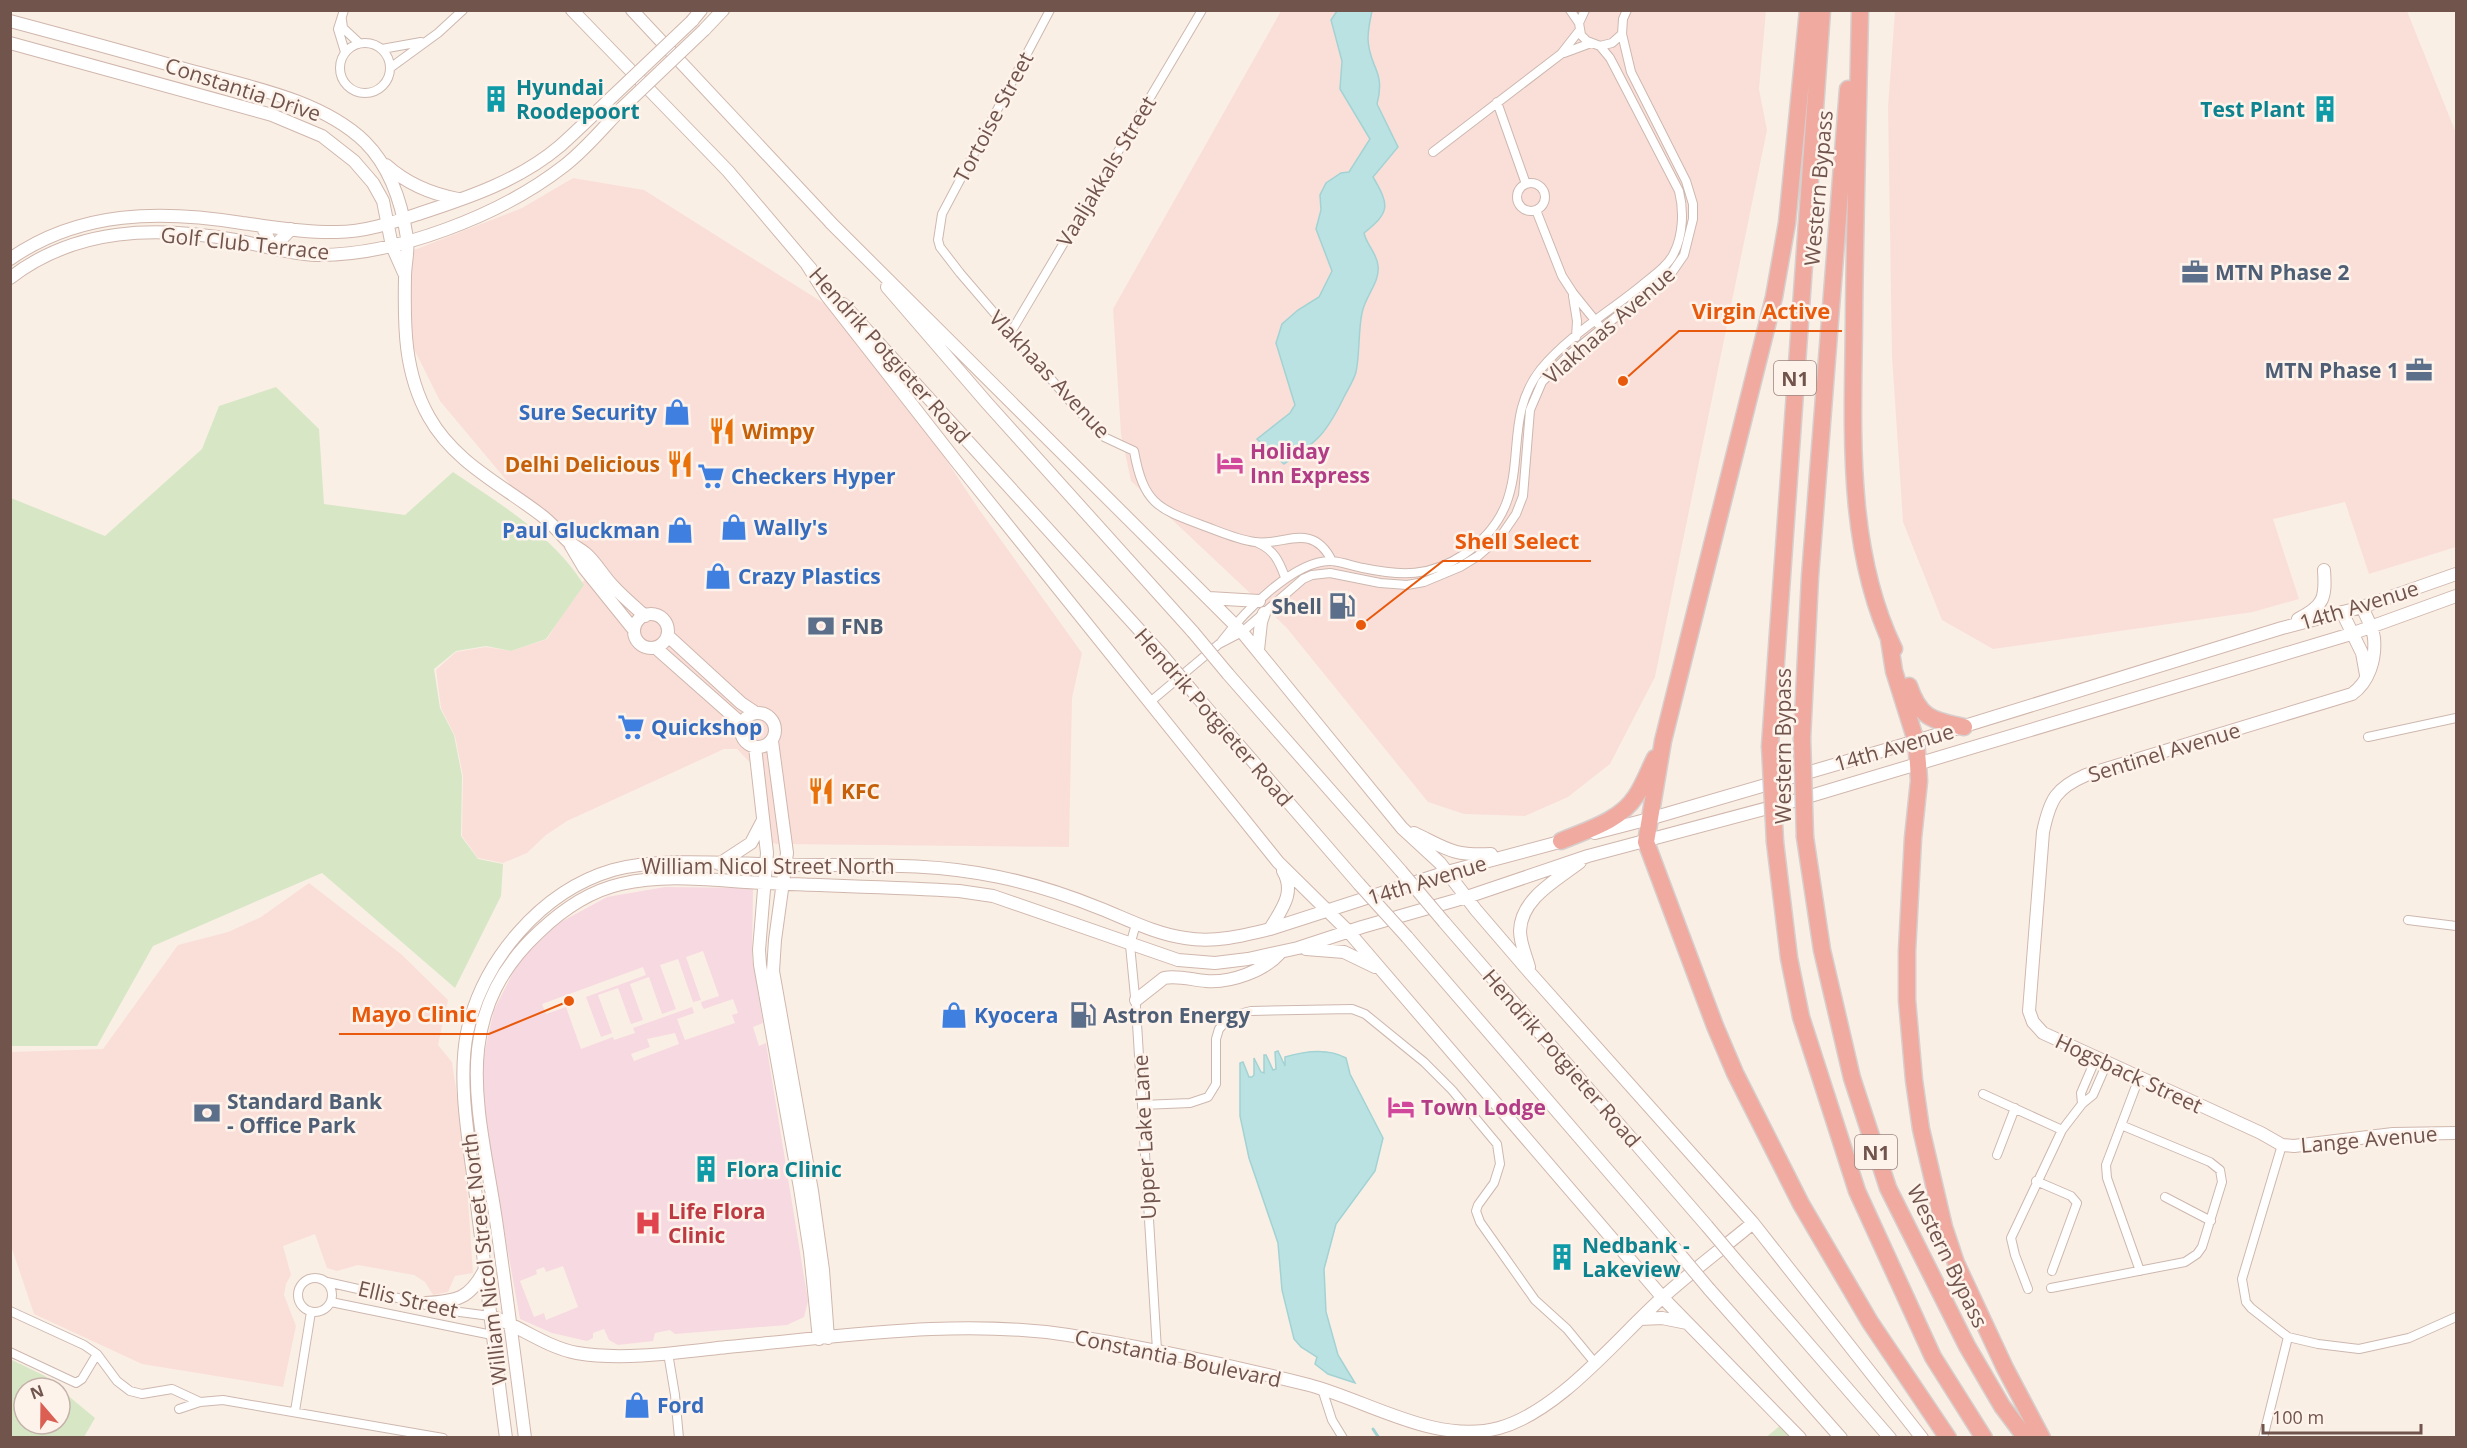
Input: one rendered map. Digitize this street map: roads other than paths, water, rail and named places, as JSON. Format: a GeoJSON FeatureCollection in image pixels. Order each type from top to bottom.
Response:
{"type":"FeatureCollection","features":[{"type":"Feature","properties":{"kind":"highway"},"geometry":{"type":"LineString","coordinates":[[1808,10],[1787,223],[1774,297],[1663,741],[1646,842],[1735,1073],[1801,1204],[1870,1322],[1948,1437]]}},
{"type":"Feature","properties":{"kind":"highway","name":"Western Bypass"},"geometry":{"type":"LineString","coordinates":[[1822,10],[1770,746],[1775,842],[1789,958],[1801,1017],[1857,1191],[1933,1357],[1984,1437]]}},
{"type":"Feature","properties":{"kind":"highway","name":"Western Bypass"},"geometry":{"type":"LineString","coordinates":[[1854,10],[1810,577],[1802,738],[1805,837],[1822,950],[1852,1078],[1888,1188],[1967,1346],[2002,1406],[2026,1437]]}},
{"type":"Feature","properties":{"kind":"highway"},"geometry":{"type":"LineString","coordinates":[[1860,10],[1855,191],[1853,454],[1857,507],[1867,566],[1889,639],[1916,705],[1935,721],[1964,727]]}},
{"type":"Feature","properties":{"kind":"highway"},"geometry":{"type":"LineString","coordinates":[[1889,639],[1894,672],[1916,741],[1918,764],[1919,781],[1913,838],[1906,1000],[1921,1129],[1944,1227],[1956,1263],[2005,1368],[2042,1437]]}},
{"type":"Feature","properties":{"kind":"highway"},"geometry":{"type":"LineString","coordinates":[[1561,841],[1594,828],[1626,809],[1636,796],[1663,741]]}},
{"type":"Feature","properties":{"kind":"main road","name":"Hendrik Potgieter Road"},"geometry":{"type":"LineString","coordinates":[[572,10],[728,171],[806,263],[1163,656],[1709,1289],[1841,1437]]}},
{"type":"Feature","properties":{"kind":"main road","name":"Hendrik Potgieter Road"},"geometry":{"type":"LineString","coordinates":[[632,10],[830,222],[987,403],[1193,632],[1890,1437]]}},
{"type":"Feature","properties":{"kind":"main road","name":"Golf Club Terrace"},"geometry":{"type":"LineString","coordinates":[[10,259],[52,235],[78,225],[131,215],[165,215],[291,229],[350,232],[389,224],[488,190],[533,165],[559,147],[701,10]]}},
{"type":"Feature","properties":{"kind":"main road","name":"Golf Club Terrace"},"geometry":{"type":"LineString","coordinates":[[10,278],[39,259],[72,243],[100,236],[139,231],[221,238],[314,255],[392,246],[452,226],[499,207],[523,194],[573,159],[621,108],[723,10]]}},
{"type":"Feature","properties":{"kind":"main road","name":"Constantia Drive"},"geometry":{"type":"LineString","coordinates":[[10,21],[276,95],[331,117],[365,142],[382,162],[393,186],[403,219],[408,241],[405,274],[405,337],[409,366],[417,392],[429,418],[438,432],[459,454],[479,472],[541,514],[569,542],[585,553],[612,585],[645,616]]}},
{"type":"Feature","properties":{"kind":"main road","name":"Constantia Drive"},"geometry":{"type":"LineString","coordinates":[[10,43],[272,115],[309,129],[336,146],[363,170],[383,201],[392,246],[405,274]]}},
{"type":"Feature","properties":{"kind":"main road"},"geometry":{"type":"LineString","coordinates":[[382,162],[412,183],[436,194],[460,200]]}},
{"type":"Feature","properties":{"kind":"main road"},"geometry":{"type":"LineString","coordinates":[[830,222],[1239,628],[1402,828],[1447,872],[1531,974],[1753,1223],[1922,1437]]}},
{"type":"Feature","properties":{"kind":"main road"},"geometry":{"type":"LineString","coordinates":[[262,226],[273,248],[291,229]]}},
{"type":"Feature","properties":{"kind":"main road"},"geometry":{"type":"LineString","coordinates":[[806,263],[827,296],[956,461],[1278,862],[1348,931],[1663,1298],[1800,1437]]}},
{"type":"Feature","properties":{"kind":"main road","name":"Constantia Drive"},"geometry":{"type":"LineString","coordinates":[[569,542],[585,568],[634,630]]}},
{"type":"Feature","properties":{"kind":"main road"},"geometry":{"type":"LineString","coordinates":[[2282,628],[2313,611],[2320,604],[2325,590],[2324,570]]}},
{"type":"Feature","properties":{"kind":"main road","name":"14th Avenue"},"geometry":{"type":"LineString","coordinates":[[1328,910],[1447,872],[1649,819],[1964,727],[2282,628],[2362,607],[2457,574]]}},
{"type":"Feature","properties":{"kind":"main road","name":"14th Avenue"},"geometry":{"type":"LineString","coordinates":[[1348,931],[1467,897],[1588,856],[1646,842],[1918,764],[2371,628],[2457,596]]}},
{"type":"Feature","properties":{"kind":"main road"},"geometry":{"type":"LineString","coordinates":[[1209,598],[1262,607],[1258,650]]}},
{"type":"Feature","properties":{"kind":"main road"},"geometry":{"type":"LineString","coordinates":[[2362,607],[2374,637],[2373,660],[2366,679]]}},
{"type":"Feature","properties":{"kind":"main road"},"geometry":{"type":"LineString","coordinates":[[2342,612],[2362,653],[2366,679]]}},
{"type":"Feature","properties":{"kind":"main road"},"geometry":{"type":"LineString","coordinates":[[652,614],[664,619],[669,630],[661,646],[656,648],[645,648],[640,645],[634,630],[638,620],[652,614]]}},
{"type":"Feature","properties":{"kind":"main road"},"geometry":{"type":"LineString","coordinates":[[668,636],[741,703],[756,713]]}},
{"type":"Feature","properties":{"kind":"main road"},"geometry":{"type":"LineString","coordinates":[[656,648],[742,724]]}},
{"type":"Feature","properties":{"kind":"main road","name":"Sentinel Avenue"},"geometry":{"type":"LineString","coordinates":[[2038,892],[2047,812],[2058,791],[2066,783],[2097,771],[2343,698],[2357,690],[2366,679]]}},
{"type":"Feature","properties":{"kind":"main road"},"geometry":{"type":"LineString","coordinates":[[756,713],[763,713],[773,721],[776,733],[768,745],[755,747],[745,741],[740,729],[742,724],[745,719],[756,713]]}},
{"type":"Feature","properties":{"kind":"main road"},"geometry":{"type":"LineString","coordinates":[[772,741],[787,853],[773,972],[812,1191],[823,1270],[824,1338]]}},
{"type":"Feature","properties":{"kind":"main road"},"geometry":{"type":"LineString","coordinates":[[755,747],[764,819],[766,864],[759,950],[763,987],[824,1338]]}},
{"type":"Feature","properties":{"kind":"main road"},"geometry":{"type":"LineString","coordinates":[[719,864],[751,843],[764,819]]}},
{"type":"Feature","properties":{"kind":"main road"},"geometry":{"type":"LineString","coordinates":[[1402,828],[1446,851],[1473,855],[1516,853]]}},
{"type":"Feature","properties":{"kind":"main road"},"geometry":{"type":"LineString","coordinates":[[1531,974],[1521,940],[1520,930],[1524,912],[1535,896],[1588,856]]}},
{"type":"Feature","properties":{"kind":"main road"},"geometry":{"type":"LineString","coordinates":[[1270,929],[1289,892],[1289,882],[1278,862]]}},
{"type":"Feature","properties":{"kind":"main road","name":"William Nicol Street North"},"geometry":{"type":"LineString","coordinates":[[506,1437],[470,1146],[465,1080],[467,1034],[479,994],[503,952],[538,913],[560,896],[596,876],[624,868],[659,863],[906,866],[979,872],[1026,883],[1099,908],[1136,924],[1185,938],[1211,940],[1241,936],[1328,910]]}},
{"type":"Feature","properties":{"kind":"main road","name":"William Nicol Street North"},"geometry":{"type":"LineString","coordinates":[[525,1437],[492,1190],[479,1125],[476,1061],[479,1040],[493,996],[503,976],[527,942],[556,916],[599,891],[622,884],[671,879],[947,890],[993,896],[1130,945],[1178,960],[1197,963],[1215,963],[1281,952],[1348,931]]}},
{"type":"Feature","properties":{"kind":"main road","name":"Hogsback Street"},"geometry":{"type":"LineString","coordinates":[[2038,892],[2029,998],[2030,1017],[2043,1034],[2282,1144]]}},
{"type":"Feature","properties":{"kind":"main road"},"geometry":{"type":"LineString","coordinates":[[1298,948],[1344,952],[1379,969]]}},
{"type":"Feature","properties":{"kind":"main road"},"geometry":{"type":"LineString","coordinates":[[1136,1000],[1164,978],[1225,980],[1266,965],[1281,952]]}},
{"type":"Feature","properties":{"kind":"main road","name":"Lange Avenue"},"geometry":{"type":"LineString","coordinates":[[2282,1144],[2310,1146],[2393,1134],[2457,1133]]}},
{"type":"Feature","properties":{"kind":"main road","name":"Constantia Boulevard"},"geometry":{"type":"LineString","coordinates":[[490,1316],[511,1323],[526,1335],[548,1345],[591,1355],[668,1353],[960,1327],[1048,1333],[1157,1350],[1323,1389],[1431,1427],[1450,1432],[1468,1433],[1496,1429],[1513,1423],[1546,1403],[1595,1363],[1663,1298],[1753,1223]]}},
{"type":"Feature","properties":{"kind":"main road"},"geometry":{"type":"LineString","coordinates":[[426,1303],[452,1301],[467,1294],[478,1283],[485,1269]]}},
{"type":"Feature","properties":{"kind":"main road"},"geometry":{"type":"LineString","coordinates":[[1640,1319],[1662,1318],[1688,1323]]}},
{"type":"Feature","properties":{"kind":"main road"},"geometry":{"type":"LineString","coordinates":[[492,1335],[513,1337],[526,1335]]}},
{"type":"Feature","properties":{"kind":"street"},"geometry":{"type":"LineString","coordinates":[[390,68],[456,18],[462,10]]}},
{"type":"Feature","properties":{"kind":"street","name":"Tortoise Street"},"geometry":{"type":"LineString","coordinates":[[939,224],[947,203],[1050,10]]}},
{"type":"Feature","properties":{"kind":"street","name":"Vaaljakkals Street"},"geometry":{"type":"LineString","coordinates":[[1011,332],[1202,10]]}},
{"type":"Feature","properties":{"kind":"street","name":"Vlakhaas Avenue"},"geometry":{"type":"LineString","coordinates":[[1330,573],[1380,583],[1407,585],[1424,582],[1460,567],[1478,556],[1501,536],[1516,514],[1522,496],[1530,410],[1542,382],[1674,255],[1681,230],[1682,213],[1678,191],[1610,58],[1584,39],[1570,10]]}},
{"type":"Feature","properties":{"kind":"street"},"geometry":{"type":"LineString","coordinates":[[1433,152],[1561,54],[1579,27],[1585,10]]}},
{"type":"Feature","properties":{"kind":"street","name":"Vlakhaas Avenue"},"geometry":{"type":"LineString","coordinates":[[939,224],[940,247],[960,273],[1075,407],[1104,437],[1134,451],[1142,485],[1151,498],[1165,510],[1183,519],[1258,543],[1299,537],[1321,547],[1332,561],[1383,572],[1423,573],[1454,561],[1477,545],[1491,531],[1505,508],[1511,492],[1521,411],[1531,386],[1548,361],[1576,337],[1599,325],[1673,271],[1683,255],[1692,219],[1690,192],[1634,81],[1622,34],[1623,13]]}},
{"type":"Feature","properties":{"kind":"street"},"geometry":{"type":"LineString","coordinates":[[343,15],[344,28],[359,43],[375,45],[387,56],[390,68],[387,80],[382,86],[367,93],[351,89],[341,76],[340,68],[345,52],[338,29],[343,15]]}},
{"type":"Feature","properties":{"kind":"street"},"geometry":{"type":"LineString","coordinates":[[1561,54],[1612,43],[1622,34]]}},
{"type":"Feature","properties":{"kind":"street"},"geometry":{"type":"LineString","coordinates":[[382,49],[424,41]]}},
{"type":"Feature","properties":{"kind":"street"},"geometry":{"type":"LineString","coordinates":[[345,52],[359,43]]}},
{"type":"Feature","properties":{"kind":"street"},"geometry":{"type":"LineString","coordinates":[[1497,102],[1526,184]]}},
{"type":"Feature","properties":{"kind":"street"},"geometry":{"type":"LineString","coordinates":[[1526,184],[1535,184],[1543,190],[1545,199],[1536,210],[1522,208],[1517,200],[1518,190],[1526,184]]}},
{"type":"Feature","properties":{"kind":"street"},"geometry":{"type":"LineString","coordinates":[[1536,210],[1562,276],[1599,325]]}},
{"type":"Feature","properties":{"kind":"street"},"geometry":{"type":"LineString","coordinates":[[1573,293],[1577,315],[1576,337]]}},
{"type":"Feature","properties":{"kind":"street"},"geometry":{"type":"LineString","coordinates":[[1258,543],[1273,552],[1286,577]]}},
{"type":"Feature","properties":{"kind":"street"},"geometry":{"type":"LineString","coordinates":[[1150,702],[1262,607],[1312,575],[1330,573],[1332,561],[1303,567],[1286,577],[1262,607]]}},
{"type":"Feature","properties":{"kind":"street"},"geometry":{"type":"LineString","coordinates":[[2368,737],[2457,718]]}},
{"type":"Feature","properties":{"kind":"street"},"geometry":{"type":"LineString","coordinates":[[2408,920],[2457,926]]}},
{"type":"Feature","properties":{"kind":"street","name":"Upper Lake Lane"},"geometry":{"type":"LineString","coordinates":[[1136,924],[1130,945],[1136,1000],[1157,1350]]}},
{"type":"Feature","properties":{"kind":"street"},"geometry":{"type":"LineString","coordinates":[[1142,1105],[1190,1103],[1208,1097],[1216,1084],[1216,1039],[1219,1029],[1224,1022],[1240,1013],[1342,1009],[1365,1014],[1424,1062],[1452,1090],[1497,1144],[1500,1164],[1494,1183],[1478,1205],[1476,1212],[1480,1222],[1529,1294],[1567,1329],[1595,1363]]}},
{"type":"Feature","properties":{"kind":"street"},"geometry":{"type":"LineString","coordinates":[[2028,1289],[2011,1238],[2062,1130],[2082,1104],[2080,1093],[2101,1061]]}},
{"type":"Feature","properties":{"kind":"street"},"geometry":{"type":"LineString","coordinates":[[2139,1077],[2107,1159],[2106,1171],[2140,1271]]}},
{"type":"Feature","properties":{"kind":"street"},"geometry":{"type":"LineString","coordinates":[[1983,1094],[2062,1130]]}},
{"type":"Feature","properties":{"kind":"street"},"geometry":{"type":"LineString","coordinates":[[1997,1155],[2015,1108]]}},
{"type":"Feature","properties":{"kind":"street"},"geometry":{"type":"LineString","coordinates":[[2051,1288],[2185,1262],[2202,1247],[2222,1182],[2220,1170],[2210,1162],[2121,1125]]}},
{"type":"Feature","properties":{"kind":"street"},"geometry":{"type":"LineString","coordinates":[[2282,1144],[2242,1280],[2246,1302],[2288,1337],[2343,1347],[2374,1347],[2409,1338],[2457,1317]]}},
{"type":"Feature","properties":{"kind":"street"},"geometry":{"type":"LineString","coordinates":[[2036,1181],[2071,1196],[2077,1203],[2052,1271]]}},
{"type":"Feature","properties":{"kind":"street"},"geometry":{"type":"LineString","coordinates":[[2165,1197],[2211,1221]]}},
{"type":"Feature","properties":{"kind":"street","name":"Ellis Street"},"geometry":{"type":"LineString","coordinates":[[327,1282],[333,1293],[331,1302],[323,1311],[311,1312],[302,1306],[299,1301],[299,1289],[311,1278],[460,1312],[490,1316]]}},
{"type":"Feature","properties":{"kind":"street","name":"Ellis Street"},"geometry":{"type":"LineString","coordinates":[[331,1302],[492,1335]]}},
{"type":"Feature","properties":{"kind":"street"},"geometry":{"type":"LineString","coordinates":[[10,1311],[84,1345],[97,1354],[117,1381],[130,1391],[141,1394],[172,1389],[200,1402]]}},
{"type":"Feature","properties":{"kind":"street"},"geometry":{"type":"LineString","coordinates":[[295,1411],[311,1312]]}},
{"type":"Feature","properties":{"kind":"street"},"geometry":{"type":"LineString","coordinates":[[2263,1437],[2288,1337]]}},
{"type":"Feature","properties":{"kind":"street"},"geometry":{"type":"LineString","coordinates":[[10,1352],[76,1383],[82,1379],[97,1354]]}},
{"type":"Feature","properties":{"kind":"street"},"geometry":{"type":"LineString","coordinates":[[668,1353],[679,1437]]}},
{"type":"Feature","properties":{"kind":"street"},"geometry":{"type":"LineString","coordinates":[[1323,1389],[1332,1420],[1343,1437]]}},
{"type":"Feature","properties":{"kind":"street"},"geometry":{"type":"LineString","coordinates":[[179,1409],[200,1402],[223,1400],[443,1437]]}},
{"type":"Feature","properties":{"kind":"water"},"geometry":{"type":"Polygon","coordinates":[[[1337,11],[1372,11],[1368,39],[1380,84],[1377,104],[1398,147],[1373,177],[1382,195],[1385,208],[1379,219],[1364,233],[1376,257],[1378,272],[1362,313],[1355,375],[1338,410],[1320,436],[1284,464],[1257,439],[1290,413],[1295,405],[1276,343],[1282,324],[1298,310],[1319,297],[1332,271],[1316,229],[1321,210],[1320,195],[1326,183],[1341,173],[1349,172],[1370,139],[1340,89],[1342,61],[1331,20],[1337,11]]]}},
{"type":"Feature","properties":{"kind":"water"},"geometry":{"type":"Polygon","coordinates":[[[1278,1051],[1285,1066],[1285,1057],[1300,1053],[1324,1052],[1346,1058],[1350,1074],[1383,1138],[1375,1171],[1336,1224],[1324,1269],[1326,1312],[1338,1355],[1355,1383],[1328,1374],[1315,1364],[1317,1357],[1301,1347],[1294,1339],[1282,1290],[1278,1243],[1249,1158],[1240,1116],[1240,1063],[1243,1062],[1249,1077],[1252,1077],[1254,1058],[1261,1072],[1264,1073],[1264,1055],[1273,1070],[1276,1069],[1275,1052],[1278,1051]]]}},
{"type":"Feature","properties":{"kind":"waterway"},"geometry":{"type":"LineString","coordinates":[[1373,1429],[1379,1438]]}},
{"type":"Feature","properties":{"kind":"place","name":"Hyundai Roodepoort"},"geometry":{"type":"Point","coordinates":[496,99]}},
{"type":"Feature","properties":{"kind":"place","name":"Test Plant"},"geometry":{"type":"Point","coordinates":[2325,109]}},
{"type":"Feature","properties":{"kind":"place","name":"MTN Phase 2"},"geometry":{"type":"Point","coordinates":[2195,272]}},
{"type":"Feature","properties":{"kind":"place","name":"MTN Phase 1"},"geometry":{"type":"Point","coordinates":[2419,370]}},
{"type":"Feature","properties":{"kind":"place","name":"Virgin Active"},"geometry":{"type":"Point","coordinates":[1623,381]}},
{"type":"Feature","properties":{"kind":"place","name":"Sure Security"},"geometry":{"type":"Point","coordinates":[677,412]}},
{"type":"Feature","properties":{"kind":"place","name":"Wimpy"},"geometry":{"type":"Point","coordinates":[722,431]}},
{"type":"Feature","properties":{"kind":"place","name":"Holiday Inn Express"},"geometry":{"type":"Point","coordinates":[1230,463]}},
{"type":"Feature","properties":{"kind":"place","name":"Delhi Delicious"},"geometry":{"type":"Point","coordinates":[680,464]}},
{"type":"Feature","properties":{"kind":"place","name":"Checkers Hyper"},"geometry":{"type":"Point","coordinates":[711,476]}},
{"type":"Feature","properties":{"kind":"place","name":"Wally's"},"geometry":{"type":"Point","coordinates":[734,527]}},
{"type":"Feature","properties":{"kind":"place","name":"Paul Gluckman"},"geometry":{"type":"Point","coordinates":[680,530]}},
{"type":"Feature","properties":{"kind":"place","name":"Crazy Plastics"},"geometry":{"type":"Point","coordinates":[718,576]}},
{"type":"Feature","properties":{"kind":"place","name":"Shell"},"geometry":{"type":"Point","coordinates":[1342,606]}},
{"type":"Feature","properties":{"kind":"place","name":"Shell Select"},"geometry":{"type":"Point","coordinates":[1361,625]}},
{"type":"Feature","properties":{"kind":"place","name":"FNB"},"geometry":{"type":"Point","coordinates":[821,626]}},
{"type":"Feature","properties":{"kind":"place","name":"Quickshop"},"geometry":{"type":"Point","coordinates":[631,727]}},
{"type":"Feature","properties":{"kind":"place","name":"KFC"},"geometry":{"type":"Point","coordinates":[821,791]}},
{"type":"Feature","properties":{"kind":"place","name":"Mayo Clinic"},"geometry":{"type":"Point","coordinates":[569,1001]}},
{"type":"Feature","properties":{"kind":"place","name":"Kyocera"},"geometry":{"type":"Point","coordinates":[954,1015]}},
{"type":"Feature","properties":{"kind":"place","name":"Astron Energy"},"geometry":{"type":"Point","coordinates":[1083,1015]}},
{"type":"Feature","properties":{"kind":"place","name":"Town Lodge"},"geometry":{"type":"Point","coordinates":[1401,1107]}},
{"type":"Feature","properties":{"kind":"place","name":"Standard Bank - Office Park"},"geometry":{"type":"Point","coordinates":[207,1113]}},
{"type":"Feature","properties":{"kind":"place","name":"Flora Clinic"},"geometry":{"type":"Point","coordinates":[706,1169]}},
{"type":"Feature","properties":{"kind":"place","name":"Life Flora Clinic"},"geometry":{"type":"Point","coordinates":[648,1223]}},
{"type":"Feature","properties":{"kind":"place","name":"Nedbank - Lakeview"},"geometry":{"type":"Point","coordinates":[1562,1257]}},
{"type":"Feature","properties":{"kind":"place","name":"Ford"},"geometry":{"type":"Point","coordinates":[637,1405]}}]}
